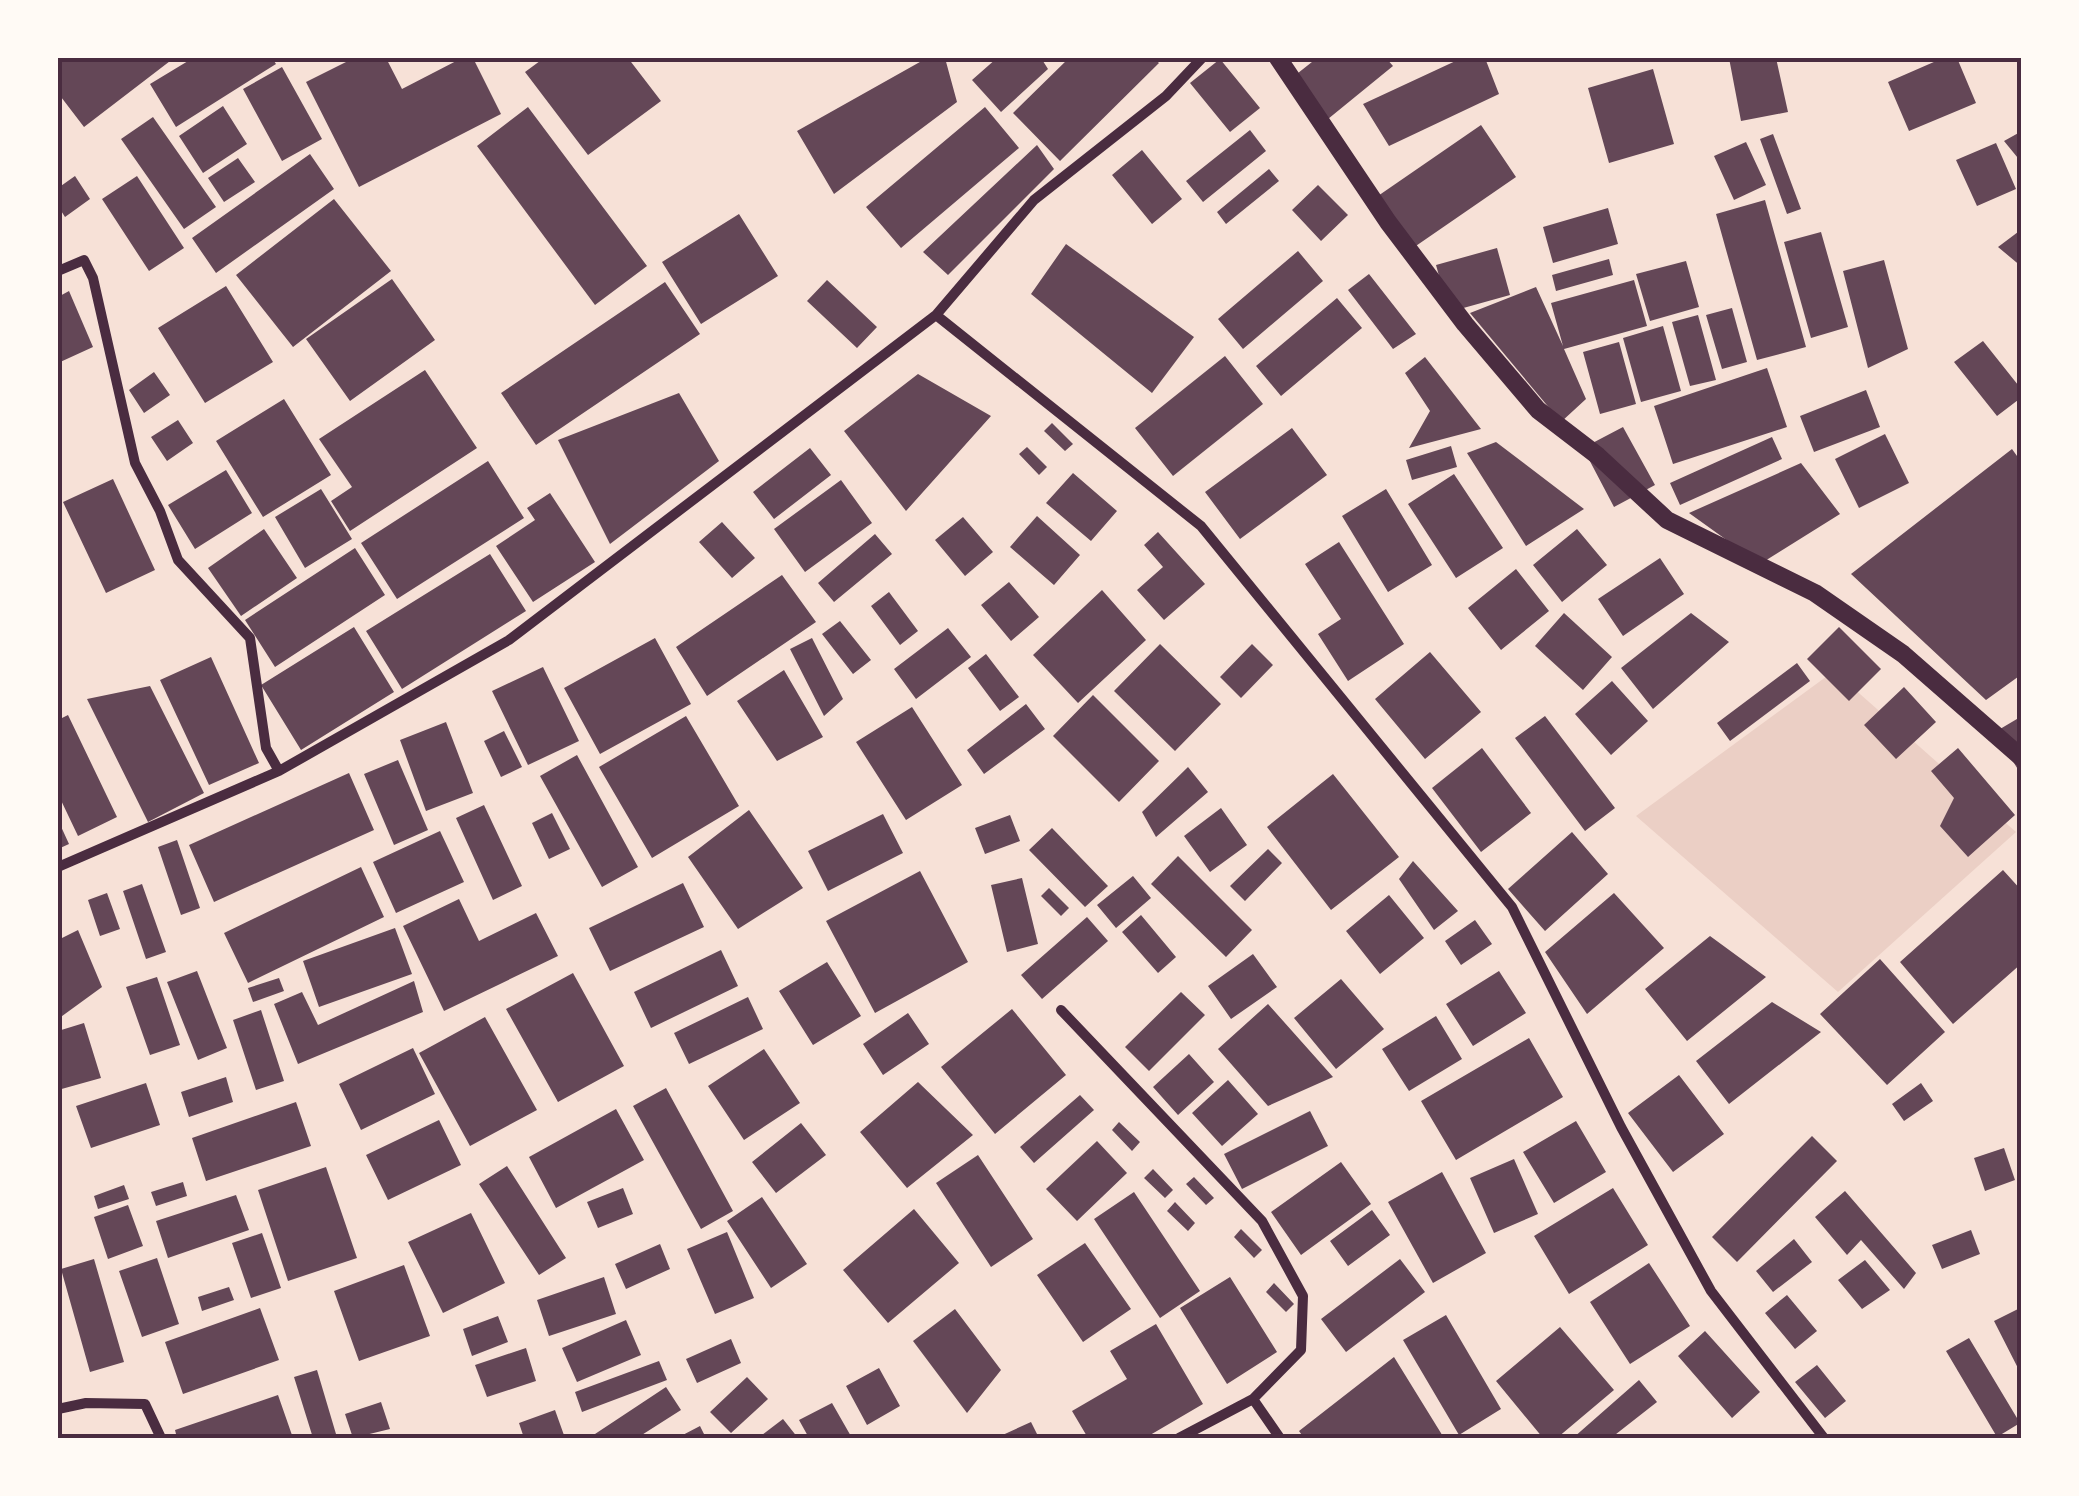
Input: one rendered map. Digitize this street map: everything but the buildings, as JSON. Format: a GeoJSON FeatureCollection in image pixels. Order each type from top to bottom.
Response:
{"type":"FeatureCollection","features":[{"type":"Feature","properties":{"kind":"street"},"geometry":{"type":"LineString","coordinates":[[58,867],[280,771],[509,640],[936,314],[1034,200],[1166,96],[1202,58]]}},
{"type":"Feature","properties":{"kind":"street"},"geometry":{"type":"LineString","coordinates":[[1278,58],[1388,222],[1465,324],[1538,410],[1598,456],[1667,520],[1815,593],[1904,654],[2022,758]]}},
{"type":"Feature","properties":{"kind":"street"},"geometry":{"type":"LineString","coordinates":[[58,271],[84,260],[93,278],[135,464],[160,511],[178,560],[250,638],[266,748],[280,771]]}},
{"type":"Feature","properties":{"kind":"street"},"geometry":{"type":"LineString","coordinates":[[936,314],[1201,526],[1512,907],[1621,1127],[1710,1291],[1824,1438]]}},
{"type":"Feature","properties":{"kind":"street"},"geometry":{"type":"LineString","coordinates":[[1061,1010],[1262,1221],[1303,1296],[1301,1350],[1253,1400],[1180,1438]]}},
{"type":"Feature","properties":{"kind":"street"},"geometry":{"type":"LineString","coordinates":[[1253,1400],[1280,1438]]}},
{"type":"Feature","properties":{"kind":"street"},"geometry":{"type":"LineString","coordinates":[[58,1409],[86,1403],[145,1404],[161,1438]]}},
{"type":"Feature","properties":{"kind":"shaded area"},"geometry":{"type":"Polygon","coordinates":[[[1834,671],[2016,832],[1838,992],[1636,816],[1834,671]]]}}]}
